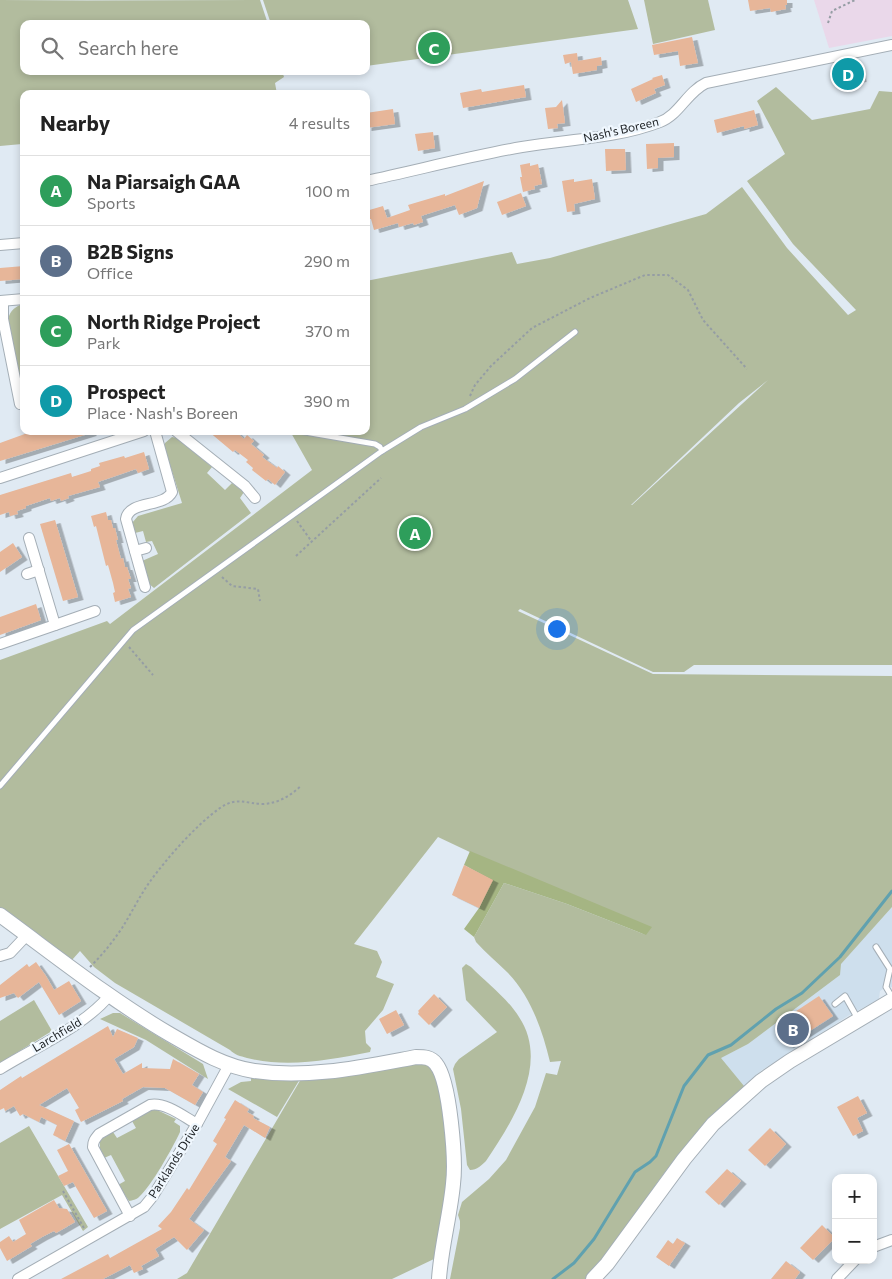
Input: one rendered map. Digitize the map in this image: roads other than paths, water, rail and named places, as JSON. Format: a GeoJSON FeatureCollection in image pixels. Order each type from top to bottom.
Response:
{"type":"FeatureCollection","features":[{"type":"Feature","properties":{"kind":"street","name":"Nash's Boreen"},"geometry":{"type":"LineString","coordinates":[[370,180],[522,147],[590,138],[653,124],[671,116],[690,95],[706,83],[892,45]]}},
{"type":"Feature","properties":{"kind":"street"},"geometry":{"type":"LineString","coordinates":[[0,245],[20,243]]}},
{"type":"Feature","properties":{"kind":"street"},"geometry":{"type":"LineString","coordinates":[[20,299],[1,301],[20,404]]}},
{"type":"Feature","properties":{"kind":"street"},"geometry":{"type":"LineString","coordinates":[[0,478],[132,435]]}},
{"type":"Feature","properties":{"kind":"street"},"geometry":{"type":"LineString","coordinates":[[145,587],[126,519],[127,514],[132,509],[167,499],[172,492],[156,435]]}},
{"type":"Feature","properties":{"kind":"street"},"geometry":{"type":"LineString","coordinates":[[181,435],[245,486],[256,498]]}},
{"type":"Feature","properties":{"kind":"street"},"geometry":{"type":"LineString","coordinates":[[29,538],[55,624]]}},
{"type":"Feature","properties":{"kind":"street"},"geometry":{"type":"LineString","coordinates":[[135,551],[146,548]]}},
{"type":"Feature","properties":{"kind":"street"},"geometry":{"type":"LineString","coordinates":[[27,574],[39,570]]}},
{"type":"Feature","properties":{"kind":"street"},"geometry":{"type":"LineString","coordinates":[[0,644],[95,611]]}},
{"type":"Feature","properties":{"kind":"street"},"geometry":{"type":"LineString","coordinates":[[0,915],[136,1014],[195,1049],[229,1065],[284,1073],[345,1070],[416,1056],[432,1059],[442,1074],[448,1104],[454,1182],[439,1279]]}},
{"type":"Feature","properties":{"kind":"street"},"geometry":{"type":"LineString","coordinates":[[0,956],[10,953],[27,935]]}},
{"type":"Feature","properties":{"kind":"street","name":"Larchfield"},"geometry":{"type":"LineString","coordinates":[[0,1069],[86,1018],[109,996]]}},
{"type":"Feature","properties":{"kind":"street"},"geometry":{"type":"LineString","coordinates":[[593,1279],[607,1264],[684,1159],[713,1124],[761,1081],[892,998]]}},
{"type":"Feature","properties":{"kind":"street","name":"Parklands Drive"},"geometry":{"type":"LineString","coordinates":[[18,1279],[144,1207],[153,1196],[197,1124],[229,1065]]}},
{"type":"Feature","properties":{"kind":"street"},"geometry":{"type":"LineString","coordinates":[[130,1216],[93,1147],[95,1138],[154,1104],[164,1106],[197,1124]]}},
{"type":"Feature","properties":{"kind":"street"},"geometry":{"type":"LineString","coordinates":[[877,1246],[892,1240]]}},
{"type":"Feature","properties":{"kind":"street"},"geometry":{"type":"LineString","coordinates":[[837,1279],[851,1264]]}},
{"type":"Feature","properties":{"kind":"lane"},"geometry":{"type":"LineString","coordinates":[[0,786],[133,630],[382,451],[421,427],[464,409],[515,379],[575,332]]}},
{"type":"Feature","properties":{"kind":"lane"},"geometry":{"type":"LineString","coordinates":[[322,435],[375,444],[382,451]]}},
{"type":"Feature","properties":{"kind":"lane"},"geometry":{"type":"LineString","coordinates":[[876,947],[891,969],[886,987],[892,998]]}},
{"type":"Feature","properties":{"kind":"lane"},"geometry":{"type":"LineString","coordinates":[[835,1004],[846,996],[858,1019]]}},
{"type":"Feature","properties":{"kind":"waterway"},"geometry":{"type":"LineString","coordinates":[[553,1279],[574,1263],[594,1239],[635,1172],[656,1156],[684,1086],[708,1055],[731,1045],[776,1009],[802,993],[840,957],[892,891]]}},
{"type":"Feature","properties":{"kind":"place","name":"North Ridge Project"},"geometry":{"type":"Point","coordinates":[434,48]}},
{"type":"Feature","properties":{"kind":"place","name":"Prospect"},"geometry":{"type":"Point","coordinates":[848,74]}},
{"type":"Feature","properties":{"kind":"place","name":"Na Piarsaigh GAA"},"geometry":{"type":"Point","coordinates":[415,533]}},
{"type":"Feature","properties":{"kind":"place","name":"B2B Signs"},"geometry":{"type":"Point","coordinates":[793,1029]}}]}
